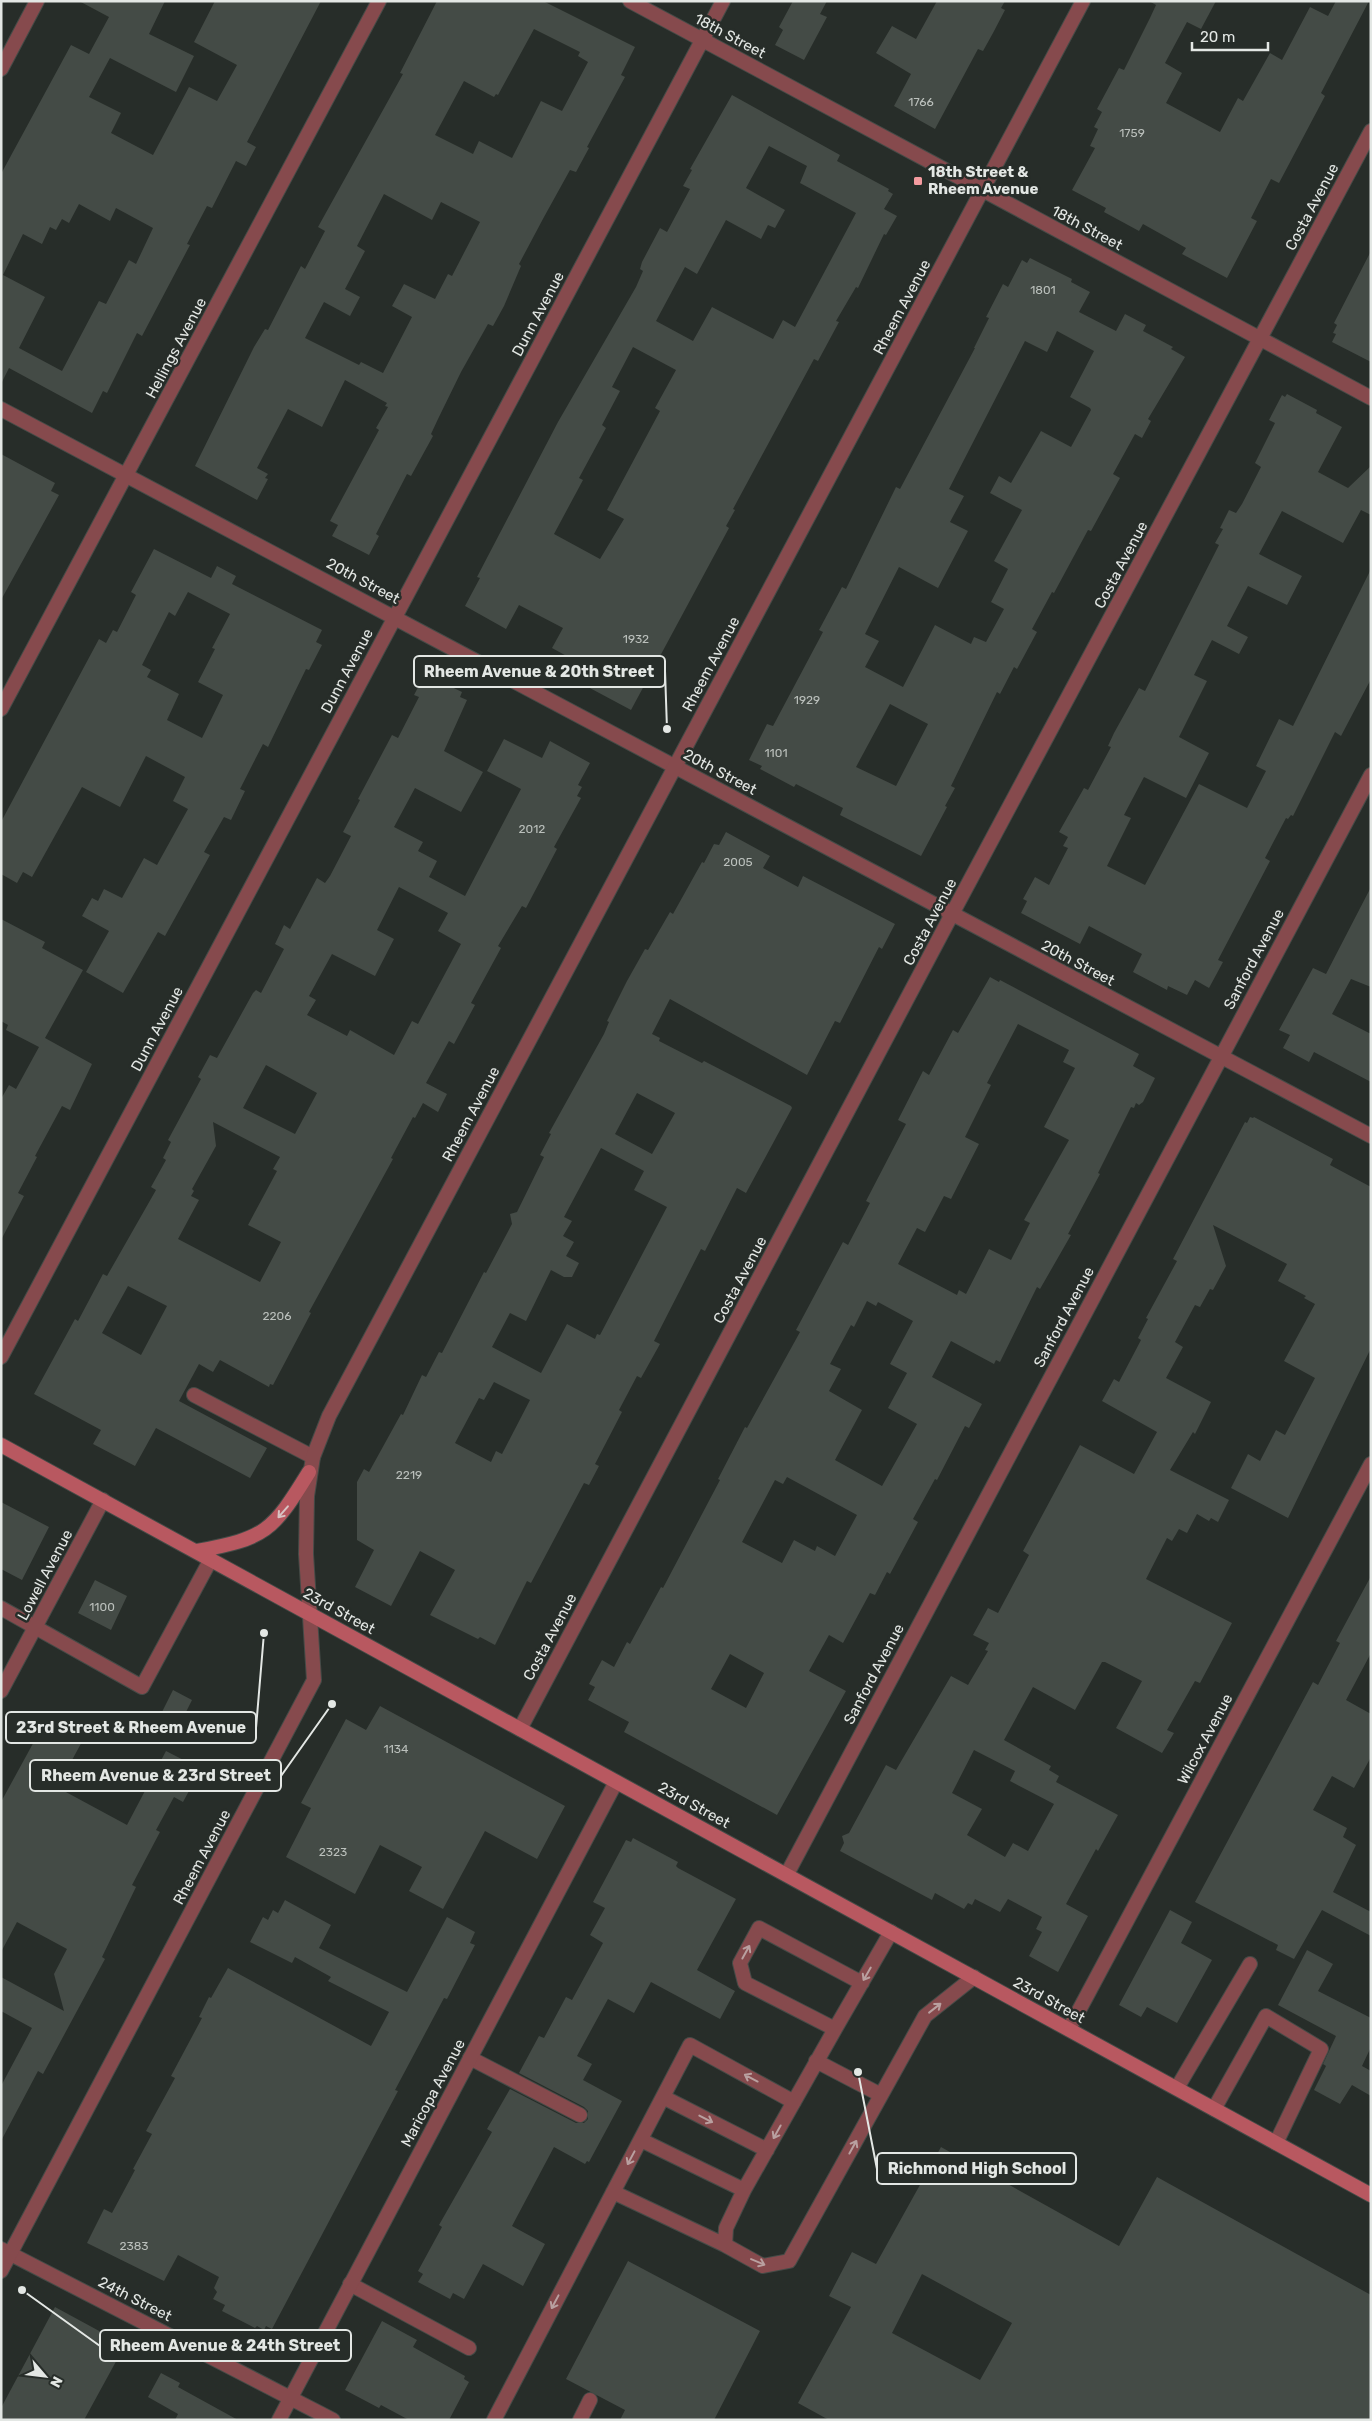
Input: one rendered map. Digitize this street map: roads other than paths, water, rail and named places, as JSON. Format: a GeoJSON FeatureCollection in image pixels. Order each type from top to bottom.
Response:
{"type":"FeatureCollection","features":[{"type":"Feature","properties":{"kind":"main road","name":"23rd Street"},"geometry":{"type":"LineString","coordinates":[[1,1445],[1371,2195]]}},
{"type":"Feature","properties":{"kind":"main road"},"geometry":{"type":"LineString","coordinates":[[197,1551],[238,1543],[260,1534],[288,1506],[309,1472]]}},
{"type":"Feature","properties":{"kind":"street"},"geometry":{"type":"LineString","coordinates":[[1,69],[37,1]]}},
{"type":"Feature","properties":{"kind":"street","name":"Hellings Avenue"},"geometry":{"type":"LineString","coordinates":[[1,709],[379,1]]}},
{"type":"Feature","properties":{"kind":"street","name":"18th Street"},"geometry":{"type":"LineString","coordinates":[[630,1],[1371,398]]}},
{"type":"Feature","properties":{"kind":"street","name":"Dunn Avenue"},"geometry":{"type":"LineString","coordinates":[[1,1357],[722,1]]}},
{"type":"Feature","properties":{"kind":"street","name":"Rheem Avenue"},"geometry":{"type":"LineString","coordinates":[[1,2271],[6,2252],[314,1680],[306,1554],[307,1496],[309,1472],[313,1457],[329,1416],[1083,1]]}},
{"type":"Feature","properties":{"kind":"street","name":"Costa Avenue"},"geometry":{"type":"LineString","coordinates":[[520,1729],[952,914],[1371,132]]}},
{"type":"Feature","properties":{"kind":"street","name":"20th Street"},"geometry":{"type":"LineString","coordinates":[[1,409],[1371,1136]]}},
{"type":"Feature","properties":{"kind":"street","name":"Sanford Avenue"},"geometry":{"type":"LineString","coordinates":[[787,1874],[1371,775]]}},
{"type":"Feature","properties":{"kind":"street"},"geometry":{"type":"LineString","coordinates":[[194,1395],[313,1457]]}},
{"type":"Feature","properties":{"kind":"street","name":"Wilcox Avenue"},"geometry":{"type":"LineString","coordinates":[[1069,2029],[1371,1464]]}},
{"type":"Feature","properties":{"kind":"street","name":"Lowell Avenue"},"geometry":{"type":"LineString","coordinates":[[1,1691],[103,1500]]}},
{"type":"Feature","properties":{"kind":"street"},"geometry":{"type":"LineString","coordinates":[[1,1608],[142,1686],[210,1559]]}},
{"type":"Feature","properties":{"kind":"street","name":"Maricopa Avenue"},"geometry":{"type":"LineString","coordinates":[[279,2420],[616,1782]]}},
{"type":"Feature","properties":{"kind":"street"},"geometry":{"type":"LineString","coordinates":[[835,2029],[745,1983],[740,1963],[759,1928],[862,1983]]}},
{"type":"Feature","properties":{"kind":"street"},"geometry":{"type":"LineString","coordinates":[[725,2245],[726,2228],[744,2190],[892,1932]]}},
{"type":"Feature","properties":{"kind":"street"},"geometry":{"type":"LineString","coordinates":[[1177,2088],[1250,1964]]}},
{"type":"Feature","properties":{"kind":"street"},"geometry":{"type":"LineString","coordinates":[[613,2192],[725,2245],[763,2266],[789,2260],[925,2016],[974,1977]]}},
{"type":"Feature","properties":{"kind":"street"},"geometry":{"type":"LineString","coordinates":[[1214,2109],[1266,2016],[1321,2049],[1276,2143]]}},
{"type":"Feature","properties":{"kind":"street"},"geometry":{"type":"LineString","coordinates":[[494,2420],[690,2045],[794,2102]]}},
{"type":"Feature","properties":{"kind":"street"},"geometry":{"type":"LineString","coordinates":[[470,2058],[580,2116]]}},
{"type":"Feature","properties":{"kind":"street"},"geometry":{"type":"LineString","coordinates":[[816,2062],[881,2095]]}},
{"type":"Feature","properties":{"kind":"street"},"geometry":{"type":"LineString","coordinates":[[663,2097],[767,2150]]}},
{"type":"Feature","properties":{"kind":"street"},"geometry":{"type":"LineString","coordinates":[[641,2140],[744,2190]]}},
{"type":"Feature","properties":{"kind":"street","name":"24th Street"},"geometry":{"type":"LineString","coordinates":[[6,2252],[333,2420]]}},
{"type":"Feature","properties":{"kind":"street"},"geometry":{"type":"LineString","coordinates":[[350,2284],[469,2348]]}},
{"type":"Feature","properties":{"kind":"street"},"geometry":{"type":"LineString","coordinates":[[580,2420],[590,2400]]}},
{"type":"Feature","properties":{"kind":"place","name":"18th Street & Rheem Avenue"},"geometry":{"type":"Point","coordinates":[918,181]}},
{"type":"Feature","properties":{"kind":"place","name":"Rheem Avenue & 20th Street"},"geometry":{"type":"Point","coordinates":[667,729]}},
{"type":"Feature","properties":{"kind":"place","name":"23rd Street & Rheem Avenue"},"geometry":{"type":"Point","coordinates":[264,1633]}},
{"type":"Feature","properties":{"kind":"place","name":"Rheem Avenue & 23rd Street"},"geometry":{"type":"Point","coordinates":[332,1704]}},
{"type":"Feature","properties":{"kind":"place","name":"Richmond High School"},"geometry":{"type":"Point","coordinates":[858,2072]}},
{"type":"Feature","properties":{"kind":"place","name":"Rheem Avenue & 24th Street"},"geometry":{"type":"Point","coordinates":[22,2290]}}]}
